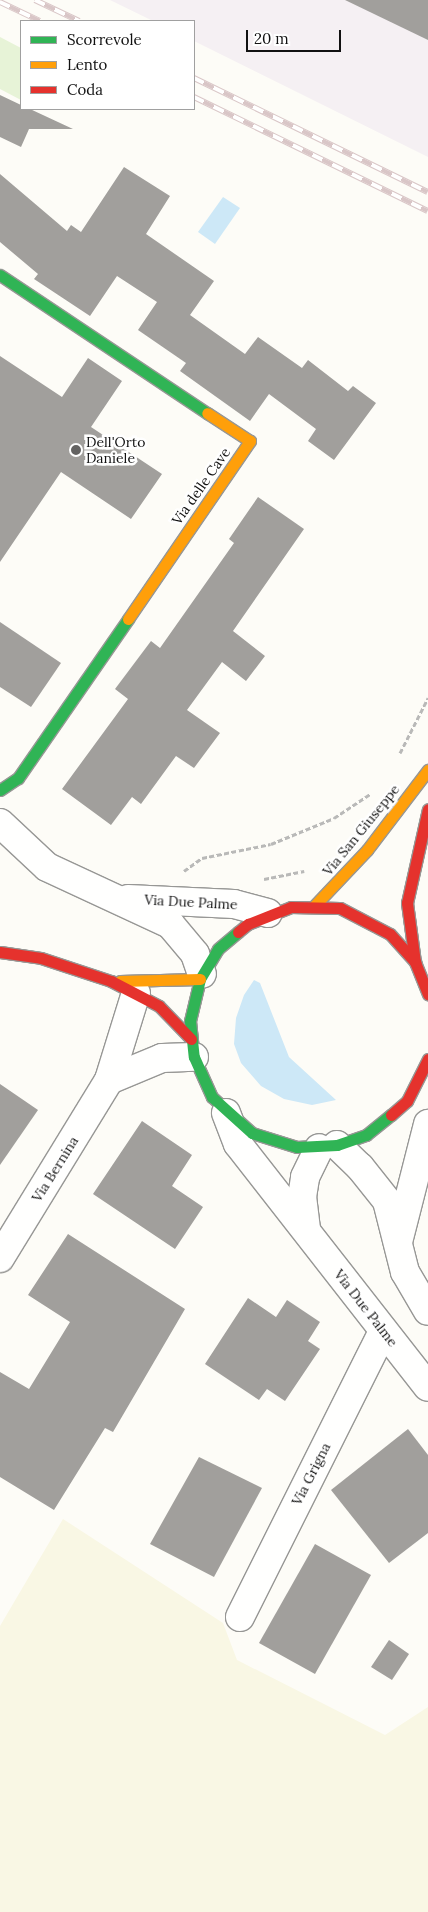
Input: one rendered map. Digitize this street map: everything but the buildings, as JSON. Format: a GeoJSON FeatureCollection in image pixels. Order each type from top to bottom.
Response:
{"type":"FeatureCollection","features":[{"type":"Feature","properties":{"kind":"street","name":"Via delle Cave"},"geometry":{"type":"LineString","coordinates":[[0,276],[250,441],[18,778],[0,790]]}},
{"type":"Feature","properties":{"kind":"street","name":"Via San Giuseppe"},"geometry":{"type":"LineString","coordinates":[[315,905],[346,872],[428,770]]}},
{"type":"Feature","properties":{"kind":"street"},"geometry":{"type":"LineString","coordinates":[[428,809],[407,903],[415,962],[428,994]]}},
{"type":"Feature","properties":{"kind":"street","name":"Via Due Palme"},"geometry":{"type":"LineString","coordinates":[[0,823],[46,867],[170,924],[185,938],[201,977]]}},
{"type":"Feature","properties":{"kind":"street","name":"Via Due Palme"},"geometry":{"type":"LineString","coordinates":[[111,898],[234,904],[268,913]]}},
{"type":"Feature","properties":{"kind":"street"},"geometry":{"type":"LineString","coordinates":[[192,1048],[190,1021],[201,977],[218,949],[248,924],[268,913],[315,905],[363,917],[390,934],[415,962]]}},
{"type":"Feature","properties":{"kind":"street"},"geometry":{"type":"LineString","coordinates":[[0,952],[41,958],[111,981],[136,993],[177,1021],[192,1048],[212,1097],[226,1113],[252,1133],[274,1142],[328,1147],[366,1135],[392,1117],[407,1102],[427,1071]]}},
{"type":"Feature","properties":{"kind":"street"},"geometry":{"type":"LineString","coordinates":[[111,981],[201,977]]}},
{"type":"Feature","properties":{"kind":"street","name":"Via Bernina"},"geometry":{"type":"LineString","coordinates":[[0,1258],[109,1080],[136,993]]}},
{"type":"Feature","properties":{"kind":"street"},"geometry":{"type":"LineString","coordinates":[[109,1080],[192,1048]]}},
{"type":"Feature","properties":{"kind":"street","name":"Via Due Palme"},"geometry":{"type":"LineString","coordinates":[[226,1113],[238,1144],[428,1387]]}},
{"type":"Feature","properties":{"kind":"street"},"geometry":{"type":"LineString","coordinates":[[398,1242],[428,1124]]}},
{"type":"Feature","properties":{"kind":"street"},"geometry":{"type":"LineString","coordinates":[[328,1147],[360,1166],[387,1201],[405,1272],[428,1311]]}},
{"type":"Feature","properties":{"kind":"street","name":"Via Due Palme"},"geometry":{"type":"LineString","coordinates":[[306,1229],[302,1197],[305,1177],[328,1147]]}},
{"type":"Feature","properties":{"kind":"street","name":"Via Grigna"},"geometry":{"type":"LineString","coordinates":[[240,1617],[383,1331]]}},
{"type":"Feature","properties":{"kind":"path"},"geometry":{"type":"LineString","coordinates":[[396,762],[428,698]]}},
{"type":"Feature","properties":{"kind":"path"},"geometry":{"type":"LineString","coordinates":[[180,874],[202,858],[271,844],[334,818],[377,786]]}},
{"type":"Feature","properties":{"kind":"path"},"geometry":{"type":"LineString","coordinates":[[261,880],[308,871],[346,872]]}},
{"type":"Feature","properties":{"kind":"shaded area"},"geometry":{"type":"Polygon","coordinates":[[[110,0],[428,0],[428,157],[195,41],[195,20],[151,20],[110,0]]]}},
{"type":"Feature","properties":{"kind":"shaded area"},"geometry":{"type":"Polygon","coordinates":[[[63,1519],[223,1623],[237,1660],[385,1735],[428,1707],[428,1912],[0,1912],[0,1626],[63,1519]]]}},
{"type":"Feature","properties":{"kind":"green space"},"geometry":{"type":"Polygon","coordinates":[[[0,37],[20,47],[20,99],[0,89],[0,37]]]}},
{"type":"Feature","properties":{"kind":"water"},"geometry":{"type":"Polygon","coordinates":[[[223,197],[240,208],[215,244],[198,232],[223,197]]]}},
{"type":"Feature","properties":{"kind":"water"},"geometry":{"type":"Polygon","coordinates":[[[254,980],[260,983],[289,1057],[336,1100],[312,1105],[284,1099],[261,1086],[241,1063],[234,1044],[236,1018],[244,995],[254,980]]]}},
{"type":"Feature","properties":{"kind":"railway"},"geometry":{"type":"LineString","coordinates":[[35,0],[77,20]]}},
{"type":"Feature","properties":{"kind":"railway"},"geometry":{"type":"LineString","coordinates":[[0,2],[38,20]]}},
{"type":"Feature","properties":{"kind":"railway"},"geometry":{"type":"LineString","coordinates":[[195,78],[428,192]]}},
{"type":"Feature","properties":{"kind":"railway"},"geometry":{"type":"LineString","coordinates":[[195,97],[428,211]]}},
{"type":"Feature","properties":{"kind":"traffic: fast"},"geometry":{"type":"LineString","coordinates":[[0,275],[207,413]]}},
{"type":"Feature","properties":{"kind":"traffic: fast"},"geometry":{"type":"LineString","coordinates":[[0,790],[18,778],[128,619]]}},
{"type":"Feature","properties":{"kind":"traffic: fast"},"geometry":{"type":"LineString","coordinates":[[238,932],[218,949],[200,979],[190,1021],[194,1057],[212,1097],[252,1133],[297,1147],[337,1145],[366,1135],[391,1115]]}},
{"type":"Feature","properties":{"kind":"traffic: slow"},"geometry":{"type":"LineString","coordinates":[[128,619],[250,441],[207,413]]}},
{"type":"Feature","properties":{"kind":"traffic: slow"},"geometry":{"type":"LineString","coordinates":[[315,905],[367,850],[428,770]]}},
{"type":"Feature","properties":{"kind":"traffic: slow"},"geometry":{"type":"LineString","coordinates":[[120,981],[200,979]]}},
{"type":"Feature","properties":{"kind":"traffic: jam"},"geometry":{"type":"LineString","coordinates":[[415,962],[407,903],[428,809]]}},
{"type":"Feature","properties":{"kind":"traffic: jam"},"geometry":{"type":"LineString","coordinates":[[238,932],[248,924],[291,907],[340,908],[390,934],[415,962],[428,994]]}},
{"type":"Feature","properties":{"kind":"traffic: jam"},"geometry":{"type":"LineString","coordinates":[[0,952],[41,958],[111,981],[159,1006],[191,1039]]}},
{"type":"Feature","properties":{"kind":"traffic: jam"},"geometry":{"type":"LineString","coordinates":[[391,1115],[407,1101],[428,1059]]}},
{"type":"Feature","properties":{"kind":"place","name":"Dell'Orto Daniele"},"geometry":{"type":"Point","coordinates":[76,450]}}]}
